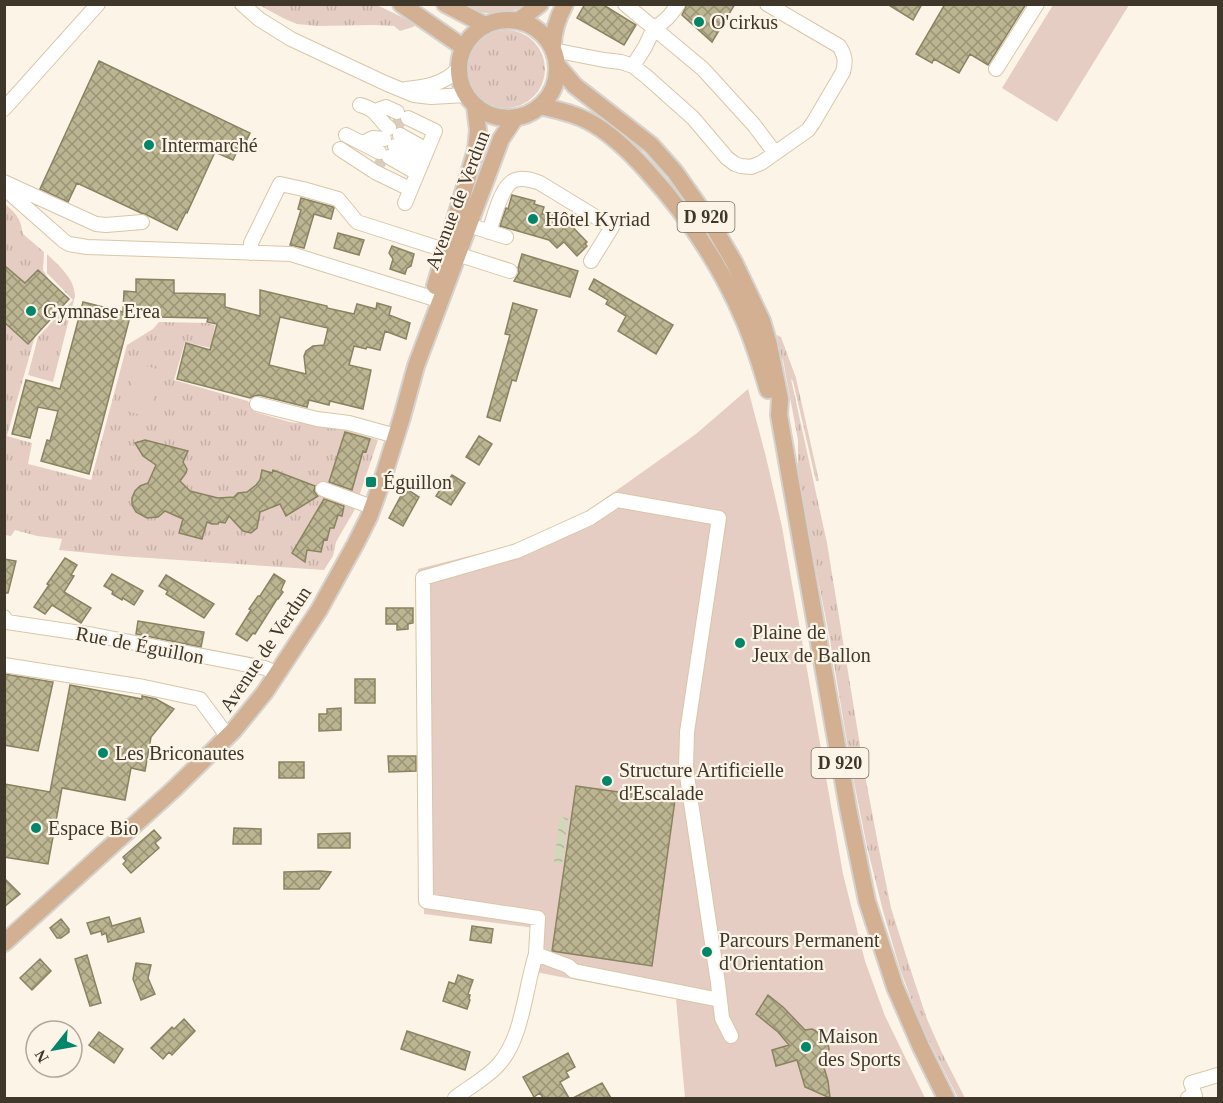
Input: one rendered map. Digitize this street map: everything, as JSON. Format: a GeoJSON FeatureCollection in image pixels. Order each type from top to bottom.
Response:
{"type":"FeatureCollection","features":[{"type":"Feature","properties":{"kind":"main road"},"geometry":{"type":"LineString","coordinates":[[401,4],[463,47]]}},
{"type":"Feature","properties":{"kind":"main road"},"geometry":{"type":"LineString","coordinates":[[445,4],[484,26]]}},
{"type":"Feature","properties":{"kind":"main road"},"geometry":{"type":"LineString","coordinates":[[518,21],[540,4]]}},
{"type":"Feature","properties":{"kind":"main road"},"geometry":{"type":"LineString","coordinates":[[555,57],[545,37],[533,27],[518,21],[492,22],[484,26],[463,47],[458,69],[459,78],[471,101],[487,114],[502,118],[515,118],[528,114],[540,106],[550,94],[555,80],[555,57],[552,43],[557,18],[565,4]]}},
{"type":"Feature","properties":{"kind":"main road","name":"D 920"},"geometry":{"type":"LineString","coordinates":[[555,57],[575,86],[651,145],[675,172],[712,226],[739,272],[762,321],[780,399],[779,415],[848,808],[867,901],[895,987],[946,1098]]}},
{"type":"Feature","properties":{"kind":"main road","name":"Avenue de Verdun"},"geometry":{"type":"LineString","coordinates":[[462,223],[478,130],[471,101]]}},
{"type":"Feature","properties":{"kind":"main road","name":"D 920"},"geometry":{"type":"LineString","coordinates":[[540,106],[587,120],[608,134],[629,151],[676,206],[696,233],[729,289],[744,320],[779,415]]}},
{"type":"Feature","properties":{"kind":"main road","name":"Avenue de Verdun"},"geometry":{"type":"LineString","coordinates":[[4,943],[228,737],[249,714],[300,640],[339,575],[372,507],[462,223],[501,139],[515,118]]}},
{"type":"Feature","properties":{"kind":"main road","name":"Avenue de Verdun"},"geometry":{"type":"LineString","coordinates":[[416,366],[420,341],[432,298],[452,252]]}},
{"type":"Feature","properties":{"kind":"street"},"geometry":{"type":"LineString","coordinates":[[4,109],[98,4]]}},
{"type":"Feature","properties":{"kind":"street"},"geometry":{"type":"LineString","coordinates":[[242,4],[291,39],[401,90],[414,95],[471,101]]}},
{"type":"Feature","properties":{"kind":"street"},"geometry":{"type":"LineString","coordinates":[[626,4],[703,69],[754,125],[775,153]]}},
{"type":"Feature","properties":{"kind":"street"},"geometry":{"type":"LineString","coordinates":[[633,66],[654,28],[664,22],[678,4]]}},
{"type":"Feature","properties":{"kind":"street"},"geometry":{"type":"LineString","coordinates":[[555,57],[604,60],[633,66],[693,118],[727,158],[735,164],[751,167],[761,163],[808,130],[843,72],[846,63],[844,53],[839,46],[767,4]]}},
{"type":"Feature","properties":{"kind":"street"},"geometry":{"type":"LineString","coordinates":[[996,69],[1037,4]]}},
{"type":"Feature","properties":{"kind":"street"},"geometry":{"type":"LineString","coordinates":[[401,90],[436,84],[458,69]]}},
{"type":"Feature","properties":{"kind":"street"},"geometry":{"type":"LineString","coordinates":[[360,105],[375,111],[383,123],[389,143],[423,161]]}},
{"type":"Feature","properties":{"kind":"street"},"geometry":{"type":"LineString","coordinates":[[423,161],[389,143],[343,142],[363,143],[389,143],[423,161]]}},
{"type":"Feature","properties":{"kind":"street"},"geometry":{"type":"LineString","coordinates":[[389,143],[423,161]]}},
{"type":"Feature","properties":{"kind":"street"},"geometry":{"type":"LineString","coordinates":[[405,203],[423,161]]}},
{"type":"Feature","properties":{"kind":"street"},"geometry":{"type":"LineString","coordinates":[[489,232],[506,187],[515,180],[528,179],[540,183],[612,227],[591,261]]}},
{"type":"Feature","properties":{"kind":"street"},"geometry":{"type":"LineString","coordinates":[[4,182],[96,225],[142,222]]}},
{"type":"Feature","properties":{"kind":"street"},"geometry":{"type":"LineString","coordinates":[[251,253],[251,243],[280,184],[338,199],[357,222],[510,271]]}},
{"type":"Feature","properties":{"kind":"street"},"geometry":{"type":"LineString","coordinates":[[4,188],[69,244],[92,247],[291,254],[432,298]]}},
{"type":"Feature","properties":{"kind":"street"},"geometry":{"type":"LineString","coordinates":[[462,223],[506,237]]}},
{"type":"Feature","properties":{"kind":"street"},"geometry":{"type":"LineString","coordinates":[[257,404],[349,423],[396,436]]}},
{"type":"Feature","properties":{"kind":"street"},"geometry":{"type":"LineString","coordinates":[[323,489],[372,507]]}},
{"type":"Feature","properties":{"kind":"street"},"geometry":{"type":"LineString","coordinates":[[454,1098],[489,1075],[507,1055],[518,1030],[530,971],[536,954],[538,918],[426,901],[423,578],[517,551],[590,518],[617,500],[719,518],[687,732],[686,769],[722,1018],[731,1036]]}},
{"type":"Feature","properties":{"kind":"street","name":"Rue de Éguillon"},"geometry":{"type":"LineString","coordinates":[[4,617],[7,622],[94,635],[265,668],[278,674]]}},
{"type":"Feature","properties":{"kind":"street"},"geometry":{"type":"LineString","coordinates":[[4,665],[144,687],[200,699],[228,737]]}},
{"type":"Feature","properties":{"kind":"street"},"geometry":{"type":"LineString","coordinates":[[536,954],[568,966],[574,971],[720,1000]]}},
{"type":"Feature","properties":{"kind":"street"},"geometry":{"type":"LineString","coordinates":[[1188,1098],[1195,1096],[1191,1083],[1218,1075]]}},
{"type":"Feature","properties":{"kind":"green space"},"geometry":{"type":"Polygon","coordinates":[[[259,5],[377,5],[416,24],[400,31],[394,26],[297,24],[259,5]]]}},
{"type":"Feature","properties":{"kind":"green space"},"geometry":{"type":"Polygon","coordinates":[[[460,5],[526,5],[509,11],[489,13],[460,5]]]}},
{"type":"Feature","properties":{"kind":"green space"},"geometry":{"type":"Polygon","coordinates":[[[1053,5],[1129,5],[1057,122],[1002,88],[1053,5]]]}},
{"type":"Feature","properties":{"kind":"green space"},"geometry":{"type":"Polygon","coordinates":[[[498,30],[514,30],[528,36],[539,47],[545,61],[545,77],[539,91],[528,102],[514,108],[498,108],[484,102],[473,91],[467,77],[467,61],[473,47],[484,36],[498,30]]]}},
{"type":"Feature","properties":{"kind":"green space"},"geometry":{"type":"Polygon","coordinates":[[[4,203],[17,217],[23,234],[44,252],[43,270],[49,280],[38,270],[25,283],[5,265],[4,203]]]}},
{"type":"Feature","properties":{"kind":"green space"},"geometry":{"type":"Polygon","coordinates":[[[47,254],[69,278],[75,296],[53,382],[28,375],[38,337],[73,300],[47,273],[47,254]]]}},
{"type":"Feature","properties":{"kind":"green space"},"geometry":{"type":"Polygon","coordinates":[[[4,322],[27,344],[35,336],[7,436],[32,443],[28,464],[91,480],[127,345],[153,329],[159,322],[215,325],[212,340],[229,345],[241,355],[185,342],[174,380],[248,401],[255,412],[290,422],[297,423],[305,420],[332,426],[378,440],[354,511],[336,542],[333,556],[324,570],[59,550],[62,539],[15,530],[11,536],[5,535],[4,322]]]}},
{"type":"Feature","properties":{"kind":"green space"},"geometry":{"type":"Polygon","coordinates":[[[777,335],[781,337],[796,378],[819,481],[816,481],[791,379],[827,543],[864,770],[891,908],[927,1019],[965,1098],[958,1098],[921,1025],[900,969],[867,847],[798,477],[798,440],[783,360],[774,343],[778,342],[777,335]]]}},
{"type":"Feature","properties":{"kind":"green space"},"geometry":{"type":"Polygon","coordinates":[[[137,364],[161,370],[148,417],[124,410],[137,364]]]}},
{"type":"Feature","properties":{"kind":"green space"},"geometry":{"type":"Polygon","coordinates":[[[748,389],[782,527],[843,874],[865,961],[885,1016],[925,1098],[685,1098],[676,999],[530,971],[535,928],[424,914],[418,569],[529,541],[582,515],[696,434],[748,389]]]}},
{"type":"Feature","properties":{"kind":"water"},"geometry":{"type":"Polygon","coordinates":[[[560,817],[568,818],[562,864],[554,863],[560,817]]]}},
{"type":"Feature","properties":{"kind":"building"},"geometry":{"type":"Polygon","coordinates":[[[585,4],[602,4],[636,25],[624,45],[577,18],[585,4]]]}},
{"type":"Feature","properties":{"kind":"building"},"geometry":{"type":"Polygon","coordinates":[[[687,4],[735,4],[712,42],[682,15],[687,4]]]}},
{"type":"Feature","properties":{"kind":"building"},"geometry":{"type":"Polygon","coordinates":[[[887,4],[922,4],[913,20],[887,4]]]}},
{"type":"Feature","properties":{"kind":"building"},"geometry":{"type":"Polygon","coordinates":[[[945,4],[1026,4],[988,65],[970,54],[959,73],[934,59],[932,63],[916,54],[945,4]]]}},
{"type":"Feature","properties":{"kind":"building","name":"Intermarché"},"geometry":{"type":"Polygon","coordinates":[[[99,61],[250,133],[242,150],[238,149],[233,160],[215,152],[177,230],[77,183],[68,202],[40,189],[99,61]]]}},
{"type":"Feature","properties":{"kind":"building","name":"Hôtel Kyriad"},"geometry":{"type":"Polygon","coordinates":[[[512,195],[535,201],[534,204],[544,207],[542,214],[558,212],[587,242],[585,244],[587,246],[577,256],[564,242],[557,248],[549,240],[500,226],[512,195]]]}},
{"type":"Feature","properties":{"kind":"building"},"geometry":{"type":"Polygon","coordinates":[[[301,198],[334,208],[331,219],[314,214],[304,248],[290,245],[301,210],[298,209],[301,198]]]}},
{"type":"Feature","properties":{"kind":"building"},"geometry":{"type":"Polygon","coordinates":[[[338,233],[364,240],[359,255],[334,248],[338,233]]]}},
{"type":"Feature","properties":{"kind":"building"},"geometry":{"type":"Polygon","coordinates":[[[392,246],[414,254],[411,266],[407,268],[405,274],[390,269],[393,259],[389,253],[392,246]]]}},
{"type":"Feature","properties":{"kind":"building"},"geometry":{"type":"Polygon","coordinates":[[[522,254],[578,271],[570,297],[514,281],[519,273],[522,254]]]}},
{"type":"Feature","properties":{"kind":"building","name":"Gymnase Erea"},"geometry":{"type":"Polygon","coordinates":[[[4,265],[25,283],[38,270],[69,299],[28,344],[4,322],[4,265]]]}},
{"type":"Feature","properties":{"kind":"building"},"geometry":{"type":"Polygon","coordinates":[[[136,279],[174,280],[174,293],[225,294],[225,307],[260,316],[260,290],[354,314],[357,304],[376,309],[377,303],[391,307],[389,315],[410,323],[406,339],[385,331],[380,350],[354,346],[349,365],[371,370],[363,409],[330,401],[329,405],[309,400],[307,407],[259,395],[250,398],[177,379],[186,343],[210,350],[217,324],[207,322],[208,318],[155,317],[155,314],[132,309],[89,474],[41,461],[47,440],[50,441],[58,411],[38,407],[30,438],[12,434],[26,380],[60,389],[83,302],[123,312],[124,291],[136,292],[136,279]],[[280,317],[269,365],[306,374],[304,356],[306,351],[313,346],[324,345],[328,328],[280,317]]]}},
{"type":"Feature","properties":{"kind":"building"},"geometry":{"type":"Polygon","coordinates":[[[594,279],[673,325],[656,354],[618,331],[626,316],[606,304],[608,300],[589,289],[594,279]]]}},
{"type":"Feature","properties":{"kind":"building"},"geometry":{"type":"Polygon","coordinates":[[[513,303],[537,310],[516,381],[512,380],[500,421],[487,417],[510,335],[505,334],[513,303]]]}},
{"type":"Feature","properties":{"kind":"building"},"geometry":{"type":"Polygon","coordinates":[[[345,432],[370,439],[366,452],[363,451],[352,490],[329,482],[345,432]]]}},
{"type":"Feature","properties":{"kind":"building"},"geometry":{"type":"Polygon","coordinates":[[[479,436],[492,444],[479,465],[466,457],[479,436]]]}},
{"type":"Feature","properties":{"kind":"building"},"geometry":{"type":"Polygon","coordinates":[[[145,440],[188,451],[183,462],[187,469],[186,473],[180,481],[190,491],[218,498],[234,497],[238,493],[247,492],[256,485],[260,480],[262,470],[272,473],[273,470],[315,486],[314,491],[318,496],[286,516],[280,504],[260,512],[257,528],[251,533],[243,531],[229,516],[225,523],[207,522],[202,539],[179,533],[183,519],[165,511],[158,517],[147,518],[136,512],[132,505],[135,491],[148,483],[156,465],[143,456],[135,443],[145,440]]]}},
{"type":"Feature","properties":{"kind":"building"},"geometry":{"type":"Polygon","coordinates":[[[452,475],[465,483],[451,505],[436,496],[452,475]]]}},
{"type":"Feature","properties":{"kind":"building"},"geometry":{"type":"Polygon","coordinates":[[[405,488],[419,497],[403,526],[389,518],[405,488]]]}},
{"type":"Feature","properties":{"kind":"building"},"geometry":{"type":"Polygon","coordinates":[[[324,499],[344,506],[342,516],[338,515],[334,528],[330,528],[321,552],[307,550],[305,562],[292,553],[324,499]]]}},
{"type":"Feature","properties":{"kind":"building"},"geometry":{"type":"Polygon","coordinates":[[[65,558],[77,565],[71,575],[74,576],[64,592],[91,608],[81,623],[52,605],[45,614],[34,607],[65,558]]]}},
{"type":"Feature","properties":{"kind":"building"},"geometry":{"type":"Polygon","coordinates":[[[4,559],[16,561],[8,593],[4,593],[4,559]]]}},
{"type":"Feature","properties":{"kind":"building"},"geometry":{"type":"Polygon","coordinates":[[[112,574],[143,591],[134,605],[112,594],[113,591],[104,586],[112,574]]]}},
{"type":"Feature","properties":{"kind":"building"},"geometry":{"type":"Polygon","coordinates":[[[274,574],[285,581],[281,590],[283,592],[255,634],[253,633],[247,641],[236,634],[251,610],[249,609],[274,574]]]}},
{"type":"Feature","properties":{"kind":"building"},"geometry":{"type":"Polygon","coordinates":[[[166,575],[214,604],[204,618],[166,594],[168,591],[159,586],[166,575]]]}},
{"type":"Feature","properties":{"kind":"building"},"geometry":{"type":"Polygon","coordinates":[[[386,608],[413,608],[413,623],[408,624],[408,629],[397,630],[397,624],[386,624],[386,608]]]}},
{"type":"Feature","properties":{"kind":"building"},"geometry":{"type":"Polygon","coordinates":[[[138,621],[204,632],[201,647],[136,634],[138,621]]]}},
{"type":"Feature","properties":{"kind":"building"},"geometry":{"type":"Polygon","coordinates":[[[4,674],[53,682],[38,751],[4,745],[4,674]]]}},
{"type":"Feature","properties":{"kind":"building"},"geometry":{"type":"Polygon","coordinates":[[[355,679],[375,679],[375,703],[355,703],[355,679]]]}},
{"type":"Feature","properties":{"kind":"building","name":"Les Briconautes"},"geometry":{"type":"Polygon","coordinates":[[[70,685],[142,699],[142,696],[156,699],[174,709],[151,737],[145,771],[131,768],[125,800],[62,788],[48,864],[4,857],[6,819],[4,819],[4,784],[50,792],[70,685]]]}},
{"type":"Feature","properties":{"kind":"building"},"geometry":{"type":"Polygon","coordinates":[[[341,708],[341,730],[319,731],[319,714],[327,714],[327,709],[341,708]]]}},
{"type":"Feature","properties":{"kind":"building"},"geometry":{"type":"Polygon","coordinates":[[[388,756],[416,756],[416,771],[389,772],[388,756]]]}},
{"type":"Feature","properties":{"kind":"building"},"geometry":{"type":"Polygon","coordinates":[[[279,762],[304,762],[304,778],[279,778],[279,762]]]}},
{"type":"Feature","properties":{"kind":"building"},"geometry":{"type":"Polygon","coordinates":[[[576,786],[675,800],[652,966],[552,951],[576,786]]]}},
{"type":"Feature","properties":{"kind":"building"},"geometry":{"type":"Polygon","coordinates":[[[234,828],[261,829],[261,844],[233,844],[234,828]]]}},
{"type":"Feature","properties":{"kind":"building"},"geometry":{"type":"Polygon","coordinates":[[[154,830],[161,838],[155,843],[159,848],[131,873],[123,864],[126,861],[123,857],[154,830]]]}},
{"type":"Feature","properties":{"kind":"building"},"geometry":{"type":"Polygon","coordinates":[[[350,833],[350,848],[318,848],[318,834],[350,833]]]}},
{"type":"Feature","properties":{"kind":"building"},"geometry":{"type":"Polygon","coordinates":[[[284,872],[331,872],[319,889],[284,889],[284,872]]]}},
{"type":"Feature","properties":{"kind":"building"},"geometry":{"type":"Polygon","coordinates":[[[4,878],[20,894],[4,907],[4,878]]]}},
{"type":"Feature","properties":{"kind":"building"},"geometry":{"type":"Polygon","coordinates":[[[109,917],[112,926],[140,918],[144,932],[108,942],[106,933],[102,935],[101,931],[91,934],[87,923],[109,917]]]}},
{"type":"Feature","properties":{"kind":"building"},"geometry":{"type":"Polygon","coordinates":[[[61,919],[69,932],[57,938],[50,928],[61,919]]]}},
{"type":"Feature","properties":{"kind":"building"},"geometry":{"type":"Polygon","coordinates":[[[472,926],[493,929],[491,943],[470,940],[472,926]]]}},
{"type":"Feature","properties":{"kind":"building"},"geometry":{"type":"Polygon","coordinates":[[[87,955],[101,1003],[90,1006],[75,959],[87,955]]]}},
{"type":"Feature","properties":{"kind":"building"},"geometry":{"type":"Polygon","coordinates":[[[40,959],[51,971],[32,990],[20,978],[40,959]]]}},
{"type":"Feature","properties":{"kind":"building"},"geometry":{"type":"Polygon","coordinates":[[[136,963],[151,965],[148,978],[155,994],[141,1000],[133,979],[136,963]]]}},
{"type":"Feature","properties":{"kind":"building"},"geometry":{"type":"Polygon","coordinates":[[[458,975],[473,980],[468,994],[470,1000],[467,1009],[443,1001],[449,982],[455,984],[458,975]]]}},
{"type":"Feature","properties":{"kind":"building","name":"Maison des Sports"},"geometry":{"type":"Polygon","coordinates":[[[768,995],[805,1030],[812,1029],[827,1040],[829,1049],[827,1057],[822,1061],[830,1098],[805,1087],[797,1060],[776,1066],[772,1050],[789,1045],[778,1032],[756,1014],[768,995]]]}},
{"type":"Feature","properties":{"kind":"building"},"geometry":{"type":"Polygon","coordinates":[[[184,1019],[195,1031],[172,1055],[169,1052],[163,1059],[151,1048],[172,1027],[174,1029],[184,1019]]]}},
{"type":"Feature","properties":{"kind":"building"},"geometry":{"type":"Polygon","coordinates":[[[407,1031],[470,1052],[465,1070],[401,1049],[407,1031]]]}},
{"type":"Feature","properties":{"kind":"building"},"geometry":{"type":"Polygon","coordinates":[[[99,1032],[123,1049],[114,1063],[89,1045],[99,1032]]]}},
{"type":"Feature","properties":{"kind":"building"},"geometry":{"type":"Polygon","coordinates":[[[568,1053],[575,1067],[566,1072],[569,1077],[560,1082],[569,1098],[543,1098],[540,1093],[534,1097],[523,1077],[568,1053]]]}},
{"type":"Feature","properties":{"kind":"building"},"geometry":{"type":"Polygon","coordinates":[[[602,1083],[611,1098],[573,1098],[602,1083]]]}},
{"type":"Feature","properties":{"kind":"tunnel"},"geometry":{"type":"LineString","coordinates":[[394,118],[405,125]]}},
{"type":"Feature","properties":{"kind":"tunnel"},"geometry":{"type":"LineString","coordinates":[[375,161],[385,166]]}},
{"type":"Feature","properties":{"kind":"place","name":"O'cirkus"},"geometry":{"type":"Point","coordinates":[699,22]}},
{"type":"Feature","properties":{"kind":"place","name":"Intermarché"},"geometry":{"type":"Point","coordinates":[149,145]}},
{"type":"Feature","properties":{"kind":"place","name":"Hôtel Kyriad"},"geometry":{"type":"Point","coordinates":[533,219]}},
{"type":"Feature","properties":{"kind":"place","name":"Gymnase Erea"},"geometry":{"type":"Point","coordinates":[31,311]}},
{"type":"Feature","properties":{"kind":"place","name":"Éguillon"},"geometry":{"type":"Point","coordinates":[371,482]}},
{"type":"Feature","properties":{"kind":"place","name":"Plaine de Jeux de Ballon"},"geometry":{"type":"Point","coordinates":[740,643]}},
{"type":"Feature","properties":{"kind":"place","name":"Les Briconautes"},"geometry":{"type":"Point","coordinates":[103,753]}},
{"type":"Feature","properties":{"kind":"place","name":"Structure Artificielle d'Escalade"},"geometry":{"type":"Point","coordinates":[607,781]}},
{"type":"Feature","properties":{"kind":"place","name":"Espace Bio"},"geometry":{"type":"Point","coordinates":[36,828]}},
{"type":"Feature","properties":{"kind":"place","name":"Parcours Permanent d'Orientation"},"geometry":{"type":"Point","coordinates":[707,952]}},
{"type":"Feature","properties":{"kind":"place","name":"Maison des Sports"},"geometry":{"type":"Point","coordinates":[806,1047]}}]}
